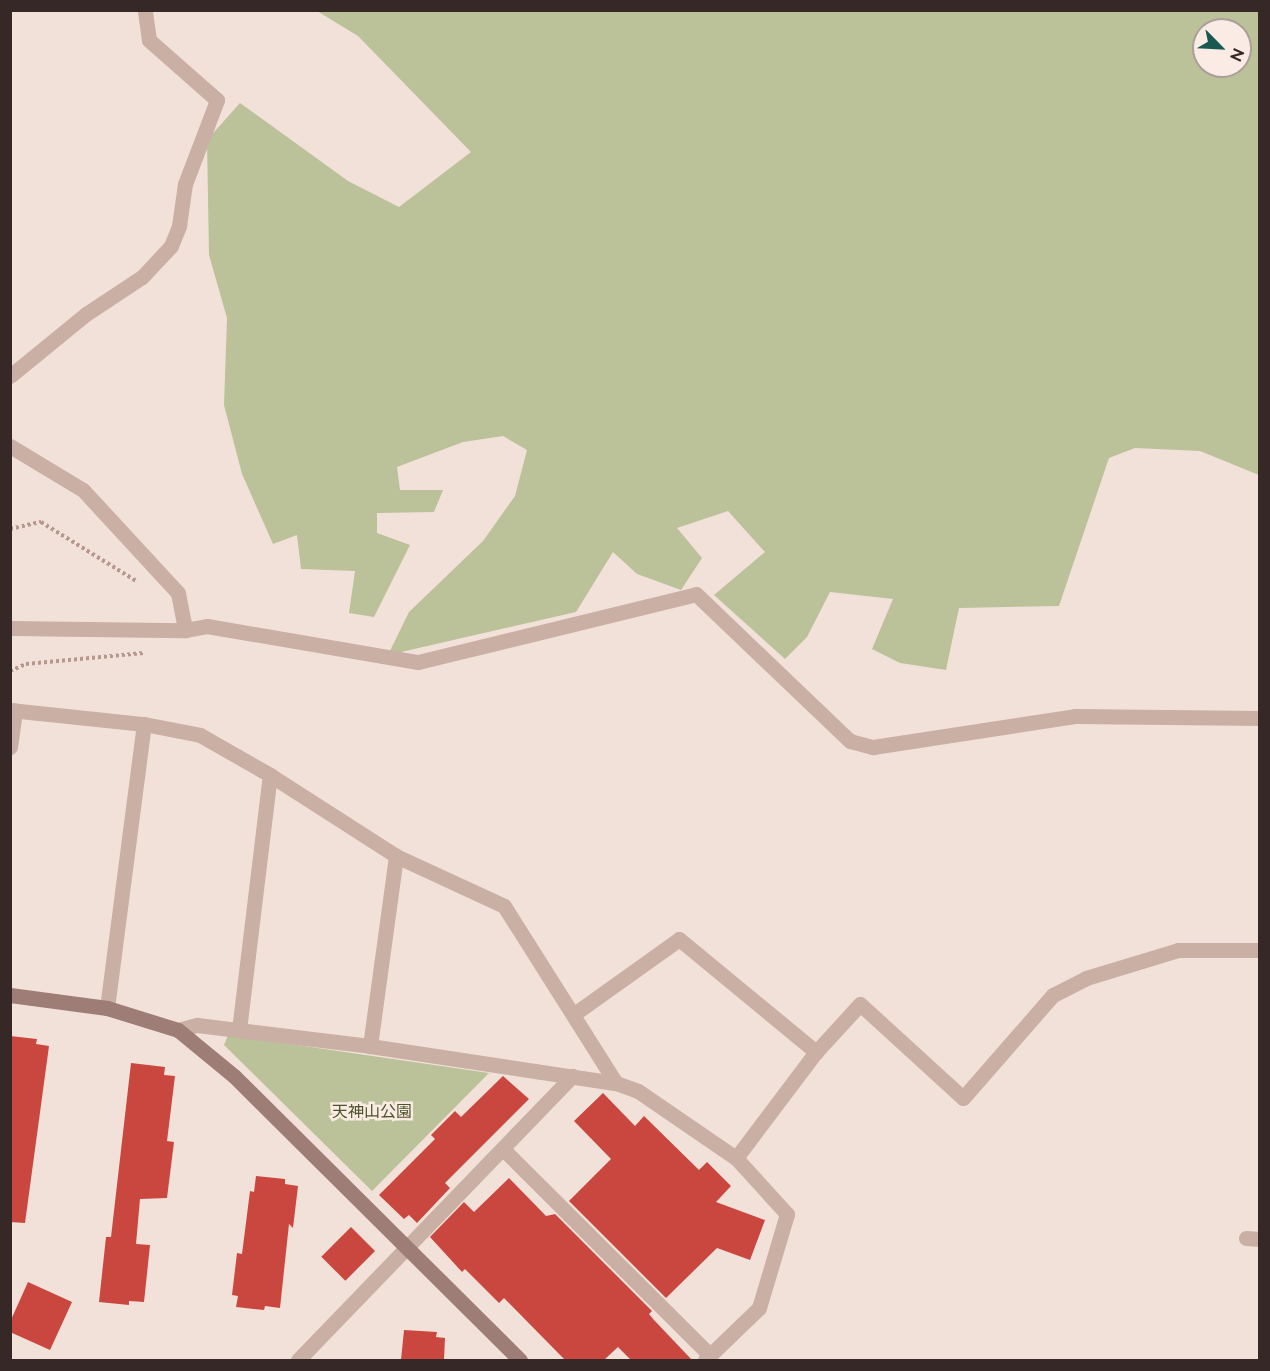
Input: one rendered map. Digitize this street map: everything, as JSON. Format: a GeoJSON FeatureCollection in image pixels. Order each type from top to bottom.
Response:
{"type":"FeatureCollection","features":[{"type":"Feature","properties":{"kind":"street"},"geometry":{"type":"LineString","coordinates":[[10,376],[86,314],[142,277],[171,246],[179,226],[185,184],[217,100],[149,40],[145,10]]}},
{"type":"Feature","properties":{"kind":"street"},"geometry":{"type":"LineString","coordinates":[[10,446],[83,490],[178,593],[185,630]]}},
{"type":"Feature","properties":{"kind":"street"},"geometry":{"type":"LineString","coordinates":[[10,628],[185,630],[207,626],[418,662],[696,594],[849,741],[873,747],[1075,716],[1260,718]]}},
{"type":"Feature","properties":{"kind":"street"},"geometry":{"type":"LineString","coordinates":[[10,747],[13,710],[144,724],[200,735],[270,775],[396,856],[504,906],[616,1083]]}},
{"type":"Feature","properties":{"kind":"street"},"geometry":{"type":"LineString","coordinates":[[107,1008],[144,724]]}},
{"type":"Feature","properties":{"kind":"street"},"geometry":{"type":"LineString","coordinates":[[239,1030],[270,775]]}},
{"type":"Feature","properties":{"kind":"street"},"geometry":{"type":"LineString","coordinates":[[370,1046],[396,856]]}},
{"type":"Feature","properties":{"kind":"street"},"geometry":{"type":"LineString","coordinates":[[574,1014],[679,939],[816,1053]]}},
{"type":"Feature","properties":{"kind":"street"},"geometry":{"type":"LineString","coordinates":[[736,1158],[816,1053],[860,1004],[963,1098],[1053,995],[1086,978],[1178,950],[1260,950]]}},
{"type":"Feature","properties":{"kind":"street"},"geometry":{"type":"LineString","coordinates":[[10,995],[107,1008],[178,1030],[234,1076],[406,1250],[520,1360]]}},
{"type":"Feature","properties":{"kind":"street"},"geometry":{"type":"LineString","coordinates":[[178,1030],[197,1024],[370,1046],[616,1083],[638,1091],[736,1158],[787,1214],[759,1308],[708,1358],[503,1149]]}},
{"type":"Feature","properties":{"kind":"street"},"geometry":{"type":"LineString","coordinates":[[297,1360],[572,1076]]}},
{"type":"Feature","properties":{"kind":"path"},"geometry":{"type":"LineString","coordinates":[[10,528],[41,522],[142,585]]}},
{"type":"Feature","properties":{"kind":"path"},"geometry":{"type":"LineString","coordinates":[[10,671],[26,664],[145,653]]}},
{"type":"Feature","properties":{"kind":"green space"},"geometry":{"type":"Polygon","coordinates":[[[317,11],[1259,11],[1259,475],[1200,451],[1135,448],[1109,458],[1059,606],[959,608],[946,670],[900,663],[872,649],[893,599],[830,592],[807,637],[785,659],[714,595],[765,552],[728,511],[677,528],[702,558],[681,590],[637,574],[613,552],[576,612],[388,655],[409,612],[483,541],[515,496],[527,450],[503,436],[463,442],[397,467],[400,490],[443,490],[434,512],[377,513],[377,533],[410,545],[374,617],[349,613],[355,571],[301,569],[297,535],[273,544],[242,474],[224,405],[227,318],[209,255],[207,140],[240,103],[348,181],[399,207],[471,152],[358,36],[317,11]]]}},
{"type":"Feature","properties":{"kind":"green space","name":"天神山公園"},"geometry":{"type":"Polygon","coordinates":[[[228,1035],[489,1073],[372,1191],[224,1045],[228,1035]]]}},
{"type":"Feature","properties":{"kind":"building"},"geometry":{"type":"Polygon","coordinates":[[[10,1036],[37,1039],[36,1044],[49,1046],[25,1223],[10,1222],[10,1036]]]}},
{"type":"Feature","properties":{"kind":"building"},"geometry":{"type":"Polygon","coordinates":[[[131,1063],[165,1067],[164,1075],[175,1076],[167,1141],[174,1142],[167,1198],[140,1199],[136,1244],[150,1245],[144,1302],[129,1301],[129,1305],[99,1302],[106,1237],[111,1237],[131,1063]]]}},
{"type":"Feature","properties":{"kind":"building"},"geometry":{"type":"Polygon","coordinates":[[[503,1076],[529,1099],[445,1183],[450,1188],[417,1223],[409,1215],[404,1219],[379,1195],[435,1139],[431,1135],[455,1111],[461,1117],[503,1076]]]}},
{"type":"Feature","properties":{"kind":"building"},"geometry":{"type":"Polygon","coordinates":[[[603,1093],[635,1126],[644,1116],[699,1170],[707,1162],[731,1186],[716,1202],[765,1220],[750,1260],[717,1248],[666,1298],[569,1201],[611,1159],[574,1121],[603,1093]]]}},
{"type":"Feature","properties":{"kind":"building"},"geometry":{"type":"Polygon","coordinates":[[[256,1176],[285,1179],[285,1184],[298,1186],[293,1228],[289,1224],[280,1308],[265,1306],[264,1310],[236,1307],[238,1296],[232,1295],[237,1253],[242,1254],[250,1191],[254,1192],[256,1176]]]}},
{"type":"Feature","properties":{"kind":"building"},"geometry":{"type":"Polygon","coordinates":[[[509,1178],[546,1216],[555,1214],[652,1311],[649,1314],[692,1360],[631,1360],[618,1347],[604,1360],[565,1360],[504,1298],[499,1303],[465,1269],[462,1272],[430,1237],[464,1202],[474,1212],[509,1178]]]}},
{"type":"Feature","properties":{"kind":"building"},"geometry":{"type":"Polygon","coordinates":[[[351,1227],[375,1251],[345,1281],[321,1257],[351,1227]]]}},
{"type":"Feature","properties":{"kind":"building"},"geometry":{"type":"Polygon","coordinates":[[[28,1282],[72,1302],[50,1350],[10,1332],[10,1322],[28,1282]]]}},
{"type":"Feature","properties":{"kind":"building"},"geometry":{"type":"Polygon","coordinates":[[[404,1330],[437,1332],[436,1337],[445,1338],[444,1360],[401,1360],[404,1330]]]}}]}
